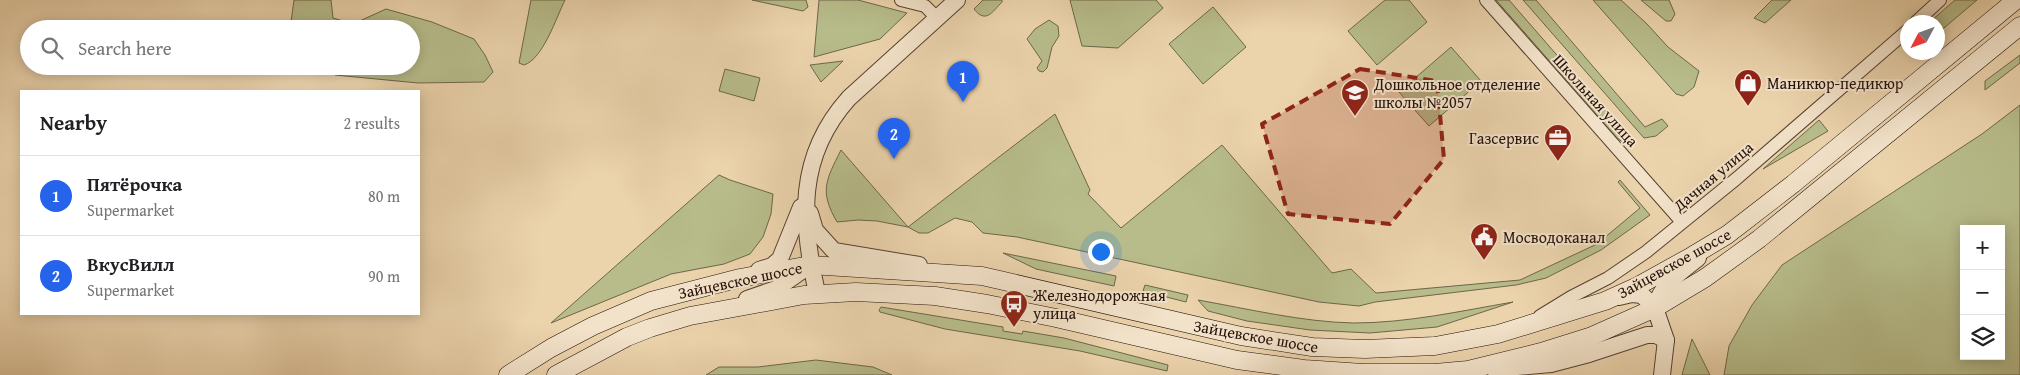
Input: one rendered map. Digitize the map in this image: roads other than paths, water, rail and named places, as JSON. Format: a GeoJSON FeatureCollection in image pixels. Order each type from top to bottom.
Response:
{"type":"FeatureCollection","features":[{"type":"Feature","properties":{"kind":"main road","name":"Зайцевское шоссе"},"geometry":{"type":"LineString","coordinates":[[508,375],[558,344],[616,314],[657,299],[740,278],[810,265],[982,276],[1241,336],[1312,347],[1365,349],[1435,346],[1498,334],[1605,301],[1643,283],[1727,235],[1793,184],[2016,0]]}},
{"type":"Feature","properties":{"kind":"main road","name":"Зайцевское шоссе"},"geometry":{"type":"LineString","coordinates":[[556,375],[627,337],[690,316],[817,293],[890,292],[988,304],[1237,360],[1304,369],[1373,373],[1436,373],[1468,370],[1570,344],[1655,308],[1705,278],[1759,240],[2020,26]]}},
{"type":"Feature","properties":{"kind":"street"},"geometry":{"type":"LineString","coordinates":[[901,0],[925,6],[937,18]]}},
{"type":"Feature","properties":{"kind":"street","name":"Школьная улица"},"geometry":{"type":"LineString","coordinates":[[1486,0],[1682,222]]}},
{"type":"Feature","properties":{"kind":"street"},"geometry":{"type":"LineString","coordinates":[[1924,15],[1940,0]]}},
{"type":"Feature","properties":{"kind":"street"},"geometry":{"type":"LineString","coordinates":[[740,278],[772,266],[780,259],[790,238],[806,193],[813,159],[824,135],[840,108],[954,2]]}},
{"type":"Feature","properties":{"kind":"street","name":"Дачная улица"},"geometry":{"type":"LineString","coordinates":[[1525,326],[1571,297],[1620,271],[1736,180],[1900,37]]}},
{"type":"Feature","properties":{"kind":"street"},"geometry":{"type":"LineString","coordinates":[[806,193],[805,223],[810,265],[817,293]]}},
{"type":"Feature","properties":{"kind":"street"},"geometry":{"type":"LineString","coordinates":[[806,193],[812,225],[834,251],[982,276]]}},
{"type":"Feature","properties":{"kind":"street"},"geometry":{"type":"LineString","coordinates":[[1655,308],[1658,297],[1667,284],[1727,235]]}},
{"type":"Feature","properties":{"kind":"street"},"geometry":{"type":"LineString","coordinates":[[690,316],[772,291],[810,265]]}},
{"type":"Feature","properties":{"kind":"street"},"geometry":{"type":"LineString","coordinates":[[1605,301],[1636,294],[1642,295],[1655,308],[1666,340],[1662,375]]}},
{"type":"Feature","properties":{"kind":"street"},"geometry":{"type":"LineString","coordinates":[[1468,370],[1550,364],[1589,354],[1646,335],[1656,335],[1666,340]]}},
{"type":"Feature","properties":{"kind":"place","name":"Пятёрочка"},"geometry":{"type":"Point","coordinates":[963,102]}},
{"type":"Feature","properties":{"kind":"place","name":"Маникюр-педикюр"},"geometry":{"type":"Point","coordinates":[1748,107]}},
{"type":"Feature","properties":{"kind":"place","name":"Дошкольное отделение школы №2057"},"geometry":{"type":"Point","coordinates":[1355,117]}},
{"type":"Feature","properties":{"kind":"place","name":"ВкусВилл"},"geometry":{"type":"Point","coordinates":[894,159]}},
{"type":"Feature","properties":{"kind":"place","name":"Газсервис"},"geometry":{"type":"Point","coordinates":[1558,162]}},
{"type":"Feature","properties":{"kind":"place","name":"Мосводоканал"},"geometry":{"type":"Point","coordinates":[1484,261]}},
{"type":"Feature","properties":{"kind":"place","name":"Железнодорожная улица"},"geometry":{"type":"Point","coordinates":[1014,328]}}]}
